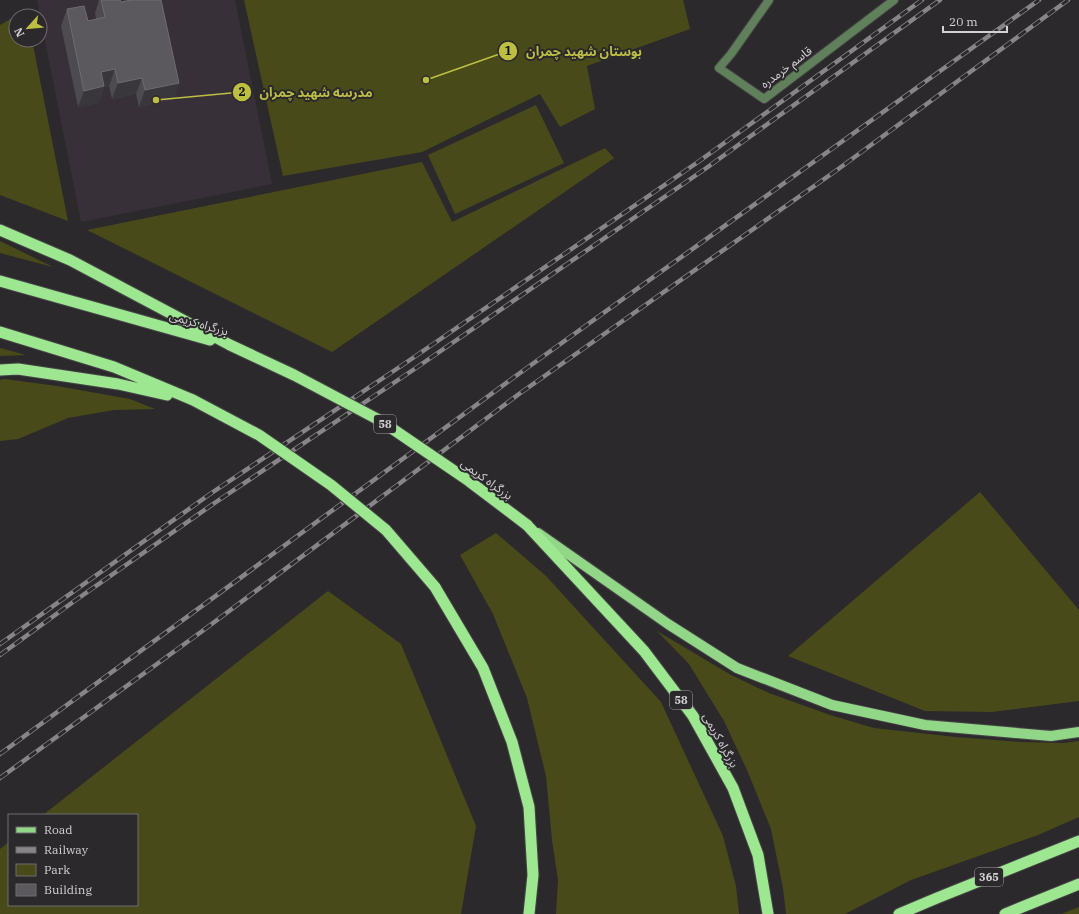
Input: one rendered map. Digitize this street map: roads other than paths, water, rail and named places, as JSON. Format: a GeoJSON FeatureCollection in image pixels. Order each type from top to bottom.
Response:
{"type":"FeatureCollection","features":[{"type":"Feature","properties":{"kind":"highway"},"geometry":{"type":"LineString","coordinates":[[0,230],[70,260],[230,345]]}},
{"type":"Feature","properties":{"kind":"highway","name":"بزرگراه کریمی"},"geometry":{"type":"LineString","coordinates":[[0,281],[230,345],[294,375],[381,421],[469,481],[527,525],[644,651],[693,716],[736,796],[758,855],[768,914]]}},
{"type":"Feature","properties":{"kind":"highway"},"geometry":{"type":"LineString","coordinates":[[0,332],[114,367],[192,400],[260,435],[331,485],[386,530],[435,587],[484,668],[512,742],[529,807],[533,875],[529,914]]}},
{"type":"Feature","properties":{"kind":"highway"},"geometry":{"type":"LineString","coordinates":[[0,370],[18,369],[118,384],[192,400]]}},
{"type":"Feature","properties":{"kind":"highway","name":"365"},"geometry":{"type":"LineString","coordinates":[[900,914],[1079,840]]}},
{"type":"Feature","properties":{"kind":"highway"},"geometry":{"type":"LineString","coordinates":[[1005,914],[1079,884]]}},
{"type":"Feature","properties":{"kind":"main road"},"geometry":{"type":"LineString","coordinates":[[527,525],[668,624],[737,668],[832,705],[925,725],[1052,736],[1079,732]]}},
{"type":"Feature","properties":{"kind":"street","name":"قاسم خرمدره"},"geometry":{"type":"LineString","coordinates":[[769,0],[731,54],[719,68],[764,99],[894,0]]}},
{"type":"Feature","properties":{"kind":"railway"},"geometry":{"type":"LineString","coordinates":[[0,644],[210,494],[407,362],[698,162],[922,0]]}},
{"type":"Feature","properties":{"kind":"railway"},"geometry":{"type":"LineString","coordinates":[[0,655],[216,502],[413,370],[705,169],[940,0]]}},
{"type":"Feature","properties":{"kind":"railway"},"geometry":{"type":"LineString","coordinates":[[0,754],[513,378],[1039,0]]}},
{"type":"Feature","properties":{"kind":"railway"},"geometry":{"type":"LineString","coordinates":[[0,778],[201,632],[519,394],[837,170],[1068,0]]}},
{"type":"Feature","properties":{"kind":"place","name":"بوستان شهید چمران"},"geometry":{"type":"Point","coordinates":[426,80]}},
{"type":"Feature","properties":{"kind":"place","name":"مدرسه شهید چمران"},"geometry":{"type":"Point","coordinates":[156,100]}}]}
